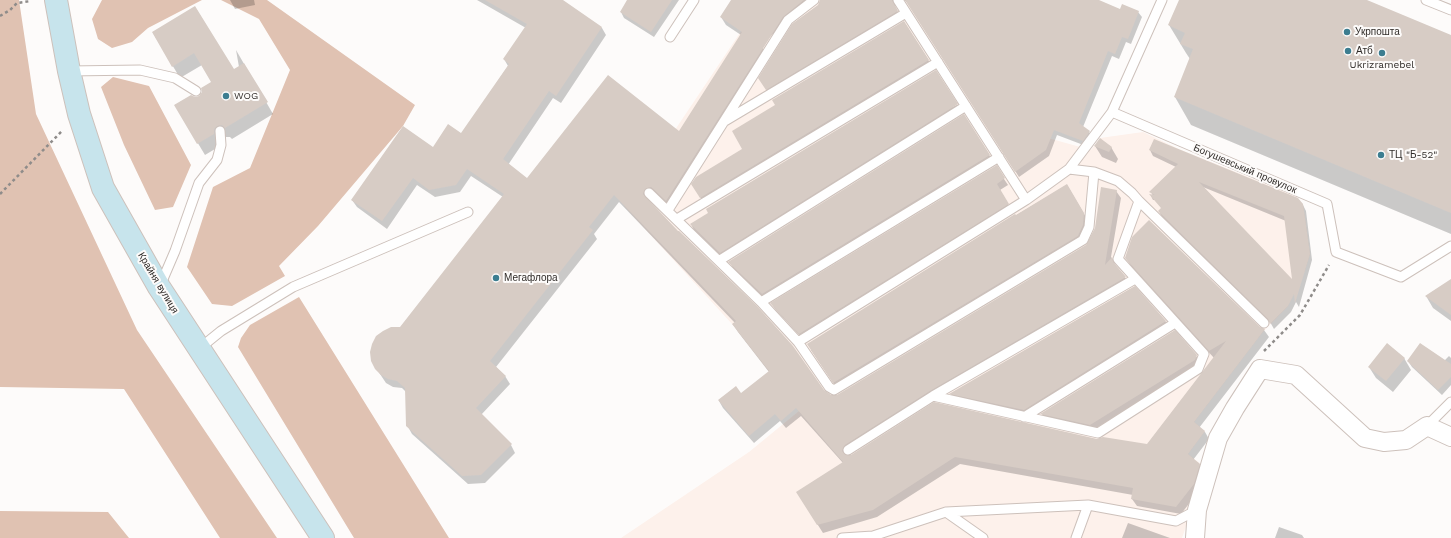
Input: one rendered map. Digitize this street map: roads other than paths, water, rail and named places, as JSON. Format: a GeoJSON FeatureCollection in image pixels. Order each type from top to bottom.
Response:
{"type":"FeatureCollection","features":[{"type":"Feature","properties":{"kind":"street","name":"Крайня вулиця"},"geometry":{"type":"LineString","coordinates":[[56,0],[69,72],[79,114],[104,188],[159,287],[323,538]]}},
{"type":"Feature","properties":{"kind":"street"},"geometry":{"type":"LineString","coordinates":[[1195,538],[1197,510],[1218,438],[1261,361],[1296,375],[1365,438],[1384,442],[1406,440],[1427,426],[1451,437]]}},
{"type":"Feature","properties":{"kind":"lane"},"geometry":{"type":"LineString","coordinates":[[670,37],[694,0]]}},
{"type":"Feature","properties":{"kind":"lane"},"geometry":{"type":"LineString","coordinates":[[668,210],[788,20],[814,0]]}},
{"type":"Feature","properties":{"kind":"lane"},"geometry":{"type":"LineString","coordinates":[[898,0],[1026,200]]}},
{"type":"Feature","properties":{"kind":"lane"},"geometry":{"type":"LineString","coordinates":[[798,342],[1026,200],[1069,169],[1112,112],[1162,0]]}},
{"type":"Feature","properties":{"kind":"lane"},"geometry":{"type":"LineString","coordinates":[[1426,0],[1451,10]]}},
{"type":"Feature","properties":{"kind":"lane"},"geometry":{"type":"LineString","coordinates":[[724,122],[906,13]]}},
{"type":"Feature","properties":{"kind":"lane"},"geometry":{"type":"LineString","coordinates":[[677,219],[938,62]]}},
{"type":"Feature","properties":{"kind":"lane"},"geometry":{"type":"LineString","coordinates":[[69,72],[140,70],[175,78],[196,92]]}},
{"type":"Feature","properties":{"kind":"lane"},"geometry":{"type":"LineString","coordinates":[[720,260],[966,106]]}},
{"type":"Feature","properties":{"kind":"lane","name":"Богушевський провулок"},"geometry":{"type":"LineString","coordinates":[[1112,112],[1327,204],[1336,252],[1401,277],[1451,246]]}},
{"type":"Feature","properties":{"kind":"lane"},"geometry":{"type":"LineString","coordinates":[[159,287],[175,251],[199,183],[217,160],[220,145],[220,131]]}},
{"type":"Feature","properties":{"kind":"lane"},"geometry":{"type":"LineString","coordinates":[[761,302],[999,157]]}},
{"type":"Feature","properties":{"kind":"lane"},"geometry":{"type":"LineString","coordinates":[[1069,169],[1094,172],[1118,181],[1132,193],[1264,324]]}},
{"type":"Feature","properties":{"kind":"lane"},"geometry":{"type":"LineString","coordinates":[[649,193],[720,260],[761,302],[798,342],[829,387],[834,390],[1082,240],[1089,227],[1094,172]]}},
{"type":"Feature","properties":{"kind":"lane"},"geometry":{"type":"LineString","coordinates":[[933,396],[1098,433],[1198,369],[1204,354],[1118,259],[1139,201]]}},
{"type":"Feature","properties":{"kind":"lane"},"geometry":{"type":"LineString","coordinates":[[200,348],[221,331],[293,288],[468,212]]}},
{"type":"Feature","properties":{"kind":"lane"},"geometry":{"type":"LineString","coordinates":[[848,450],[933,396],[1135,279]]}},
{"type":"Feature","properties":{"kind":"lane"},"geometry":{"type":"LineString","coordinates":[[1024,417],[1175,323]]}},
{"type":"Feature","properties":{"kind":"lane"},"geometry":{"type":"LineString","coordinates":[[1427,426],[1451,402]]}},
{"type":"Feature","properties":{"kind":"lane"},"geometry":{"type":"LineString","coordinates":[[842,538],[874,537],[946,512],[1088,505],[1176,521],[1197,510]]}},
{"type":"Feature","properties":{"kind":"lane"},"geometry":{"type":"LineString","coordinates":[[1076,538],[1088,505]]}},
{"type":"Feature","properties":{"kind":"lane"},"geometry":{"type":"LineString","coordinates":[[946,512],[983,538]]}},
{"type":"Feature","properties":{"kind":"place","name":"Укрпошта"},"geometry":{"type":"Point","coordinates":[1347,32]}},
{"type":"Feature","properties":{"kind":"place","name":"Атб"},"geometry":{"type":"Point","coordinates":[1348,51]}},
{"type":"Feature","properties":{"kind":"place","name":"Ukrizramebel"},"geometry":{"type":"Point","coordinates":[1382,53]}},
{"type":"Feature","properties":{"kind":"place","name":"WOG"},"geometry":{"type":"Point","coordinates":[226,96]}},
{"type":"Feature","properties":{"kind":"place","name":"ТЦ \"Б-52\""},"geometry":{"type":"Point","coordinates":[1381,155]}},
{"type":"Feature","properties":{"kind":"place","name":"Мегафлора"},"geometry":{"type":"Point","coordinates":[496,278]}}]}
